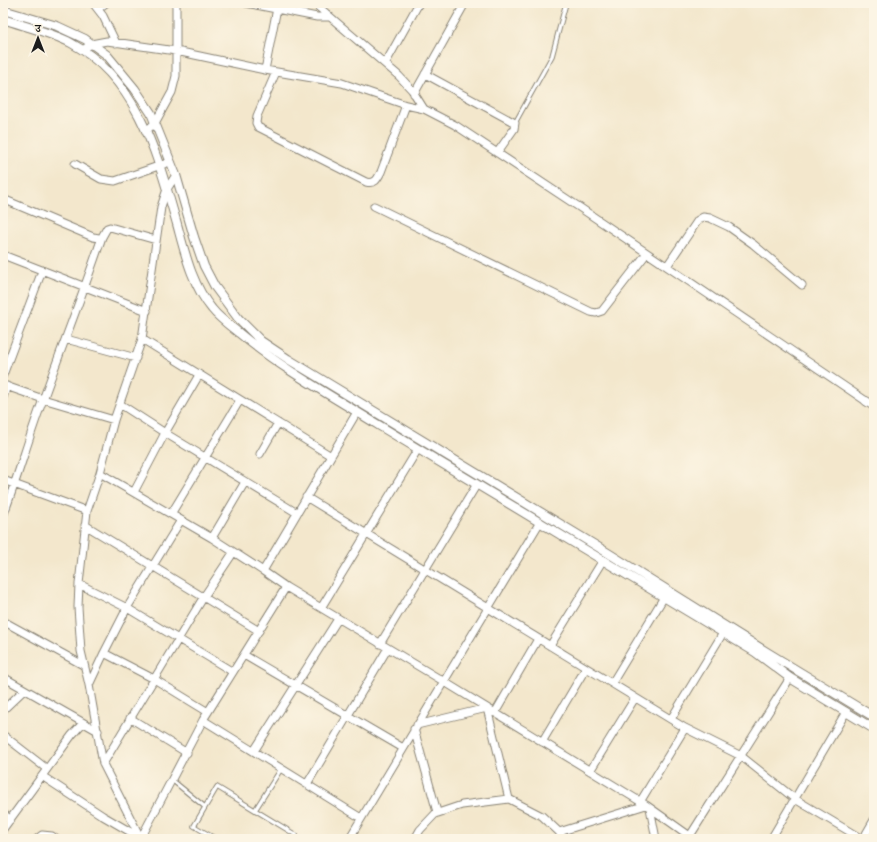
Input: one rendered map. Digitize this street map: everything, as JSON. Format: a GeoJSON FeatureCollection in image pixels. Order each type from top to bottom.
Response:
{"type":"FeatureCollection","features":[{"type":"Feature","properties":{"kind":"street"},"geometry":{"type":"LineString","coordinates":[[106,3],[96,6],[116,43]]}},
{"type":"Feature","properties":{"kind":"street"},"geometry":{"type":"LineString","coordinates":[[146,131],[155,123],[172,92],[176,76],[176,3]]}},
{"type":"Feature","properties":{"kind":"street"},"geometry":{"type":"LineString","coordinates":[[246,3],[278,6],[317,18],[330,17]]}},
{"type":"Feature","properties":{"kind":"street"},"geometry":{"type":"LineString","coordinates":[[385,64],[419,3]]}},
{"type":"Feature","properties":{"kind":"street"},"geometry":{"type":"LineString","coordinates":[[316,4],[399,76],[424,109]]}},
{"type":"Feature","properties":{"kind":"street"},"geometry":{"type":"LineString","coordinates":[[414,94],[464,5]]}},
{"type":"Feature","properties":{"kind":"street"},"geometry":{"type":"LineString","coordinates":[[265,70],[278,6]]}},
{"type":"Feature","properties":{"kind":"street"},"geometry":{"type":"LineString","coordinates":[[3,10],[57,26],[85,39],[107,55],[135,89],[151,113],[176,175],[204,266],[215,288],[238,318],[261,341],[288,359],[608,553],[874,717]]}},
{"type":"Feature","properties":{"kind":"street"},"geometry":{"type":"LineString","coordinates":[[3,19],[68,41],[92,56],[116,79],[136,107],[146,131],[159,165],[186,255],[197,284],[212,309],[261,352],[357,412],[755,652],[790,678],[874,729]]}},
{"type":"Feature","properties":{"kind":"street"},"geometry":{"type":"LineString","coordinates":[[83,50],[91,44],[107,41],[176,51],[265,70],[342,84],[406,105],[424,109],[455,125],[874,406]]}},
{"type":"Feature","properties":{"kind":"street"},"geometry":{"type":"LineString","coordinates":[[276,72],[257,116],[256,123],[258,127],[366,182],[371,183],[376,181],[381,172],[406,105]]}},
{"type":"Feature","properties":{"kind":"street"},"geometry":{"type":"LineString","coordinates":[[426,74],[515,123],[514,129],[497,153]]}},
{"type":"Feature","properties":{"kind":"street"},"geometry":{"type":"LineString","coordinates":[[75,164],[101,179],[115,181],[170,162]]}},
{"type":"Feature","properties":{"kind":"street"},"geometry":{"type":"LineString","coordinates":[[141,839],[103,764],[98,731],[81,651],[78,607],[79,584],[87,511],[100,472],[114,420],[142,339],[161,207],[167,189],[176,175]]}},
{"type":"Feature","properties":{"kind":"street"},"geometry":{"type":"LineString","coordinates":[[3,198],[93,237],[102,236]]}},
{"type":"Feature","properties":{"kind":"street"},"geometry":{"type":"LineString","coordinates":[[374,206],[591,312],[596,313],[602,311],[647,253]]}},
{"type":"Feature","properties":{"kind":"street"},"geometry":{"type":"LineString","coordinates":[[667,266],[698,220],[710,218],[730,227],[802,285]]}},
{"type":"Feature","properties":{"kind":"street"},"geometry":{"type":"LineString","coordinates":[[3,516],[15,485],[43,399],[85,287],[102,236],[107,228],[110,227],[156,240]]}},
{"type":"Feature","properties":{"kind":"street"},"geometry":{"type":"LineString","coordinates":[[3,255],[147,311]]}},
{"type":"Feature","properties":{"kind":"street"},"geometry":{"type":"LineString","coordinates":[[3,376],[42,271]]}},
{"type":"Feature","properties":{"kind":"street"},"geometry":{"type":"LineString","coordinates":[[66,339],[136,358]]}},
{"type":"Feature","properties":{"kind":"street"},"geometry":{"type":"LineString","coordinates":[[142,339],[331,456]]}},
{"type":"Feature","properties":{"kind":"street"},"geometry":{"type":"LineString","coordinates":[[134,492],[165,433],[199,375]]}},
{"type":"Feature","properties":{"kind":"street"},"geometry":{"type":"LineString","coordinates":[[3,397],[5,385],[43,399],[114,420]]}},
{"type":"Feature","properties":{"kind":"street"},"geometry":{"type":"LineString","coordinates":[[171,514],[240,400]]}},
{"type":"Feature","properties":{"kind":"street"},"geometry":{"type":"LineString","coordinates":[[120,404],[205,458],[297,513]]}},
{"type":"Feature","properties":{"kind":"street"},"geometry":{"type":"LineString","coordinates":[[263,571],[357,412]]}},
{"type":"Feature","properties":{"kind":"street"},"geometry":{"type":"LineString","coordinates":[[260,454],[278,423]]}},
{"type":"Feature","properties":{"kind":"street"},"geometry":{"type":"LineString","coordinates":[[320,608],[418,449]]}},
{"type":"Feature","properties":{"kind":"street"},"geometry":{"type":"LineString","coordinates":[[100,472],[212,538],[320,608],[443,681],[645,805],[691,838],[790,678]]}},
{"type":"Feature","properties":{"kind":"street"},"geometry":{"type":"LineString","coordinates":[[3,480],[87,511]]}},
{"type":"Feature","properties":{"kind":"street"},"geometry":{"type":"LineString","coordinates":[[212,538],[245,482]]}},
{"type":"Feature","properties":{"kind":"street"},"geometry":{"type":"LineString","coordinates":[[380,644],[477,484]]}},
{"type":"Feature","properties":{"kind":"street"},"geometry":{"type":"LineString","coordinates":[[306,497],[685,728],[741,756],[795,799],[862,839],[874,820]]}},
{"type":"Feature","properties":{"kind":"street"},"geometry":{"type":"LineString","coordinates":[[89,685],[127,608],[151,566],[181,520]]}},
{"type":"Feature","properties":{"kind":"street"},"geometry":{"type":"LineString","coordinates":[[349,839],[415,727],[540,522]]}},
{"type":"Feature","properties":{"kind":"street"},"geometry":{"type":"LineString","coordinates":[[85,525],[259,631]]}},
{"type":"Feature","properties":{"kind":"street"},"geometry":{"type":"LineString","coordinates":[[103,764],[203,598],[233,553]]}},
{"type":"Feature","properties":{"kind":"street"},"geometry":{"type":"LineString","coordinates":[[550,646],[603,560]]}},
{"type":"Feature","properties":{"kind":"street"},"geometry":{"type":"LineString","coordinates":[[79,584],[127,608],[233,672]]}},
{"type":"Feature","properties":{"kind":"street"},"geometry":{"type":"LineString","coordinates":[[141,839],[203,720],[286,587]]}},
{"type":"Feature","properties":{"kind":"street"},"geometry":{"type":"LineString","coordinates":[[612,684],[664,597]]}},
{"type":"Feature","properties":{"kind":"street"},"geometry":{"type":"LineString","coordinates":[[254,752],[338,619]]}},
{"type":"Feature","properties":{"kind":"street"},"geometry":{"type":"LineString","coordinates":[[3,622],[84,665]]}},
{"type":"Feature","properties":{"kind":"street"},"geometry":{"type":"LineString","coordinates":[[670,719],[723,633]]}},
{"type":"Feature","properties":{"kind":"street"},"geometry":{"type":"LineString","coordinates":[[495,713],[538,639]]}},
{"type":"Feature","properties":{"kind":"street"},"geometry":{"type":"LineString","coordinates":[[307,784],[388,648]]}},
{"type":"Feature","properties":{"kind":"street"},"geometry":{"type":"LineString","coordinates":[[104,653],[154,679],[208,712]]}},
{"type":"Feature","properties":{"kind":"street"},"geometry":{"type":"LineString","coordinates":[[244,655],[403,748]]}},
{"type":"Feature","properties":{"kind":"street"},"geometry":{"type":"LineString","coordinates":[[542,742],[586,668]]}},
{"type":"Feature","properties":{"kind":"street"},"geometry":{"type":"LineString","coordinates":[[3,677],[98,731]]}},
{"type":"Feature","properties":{"kind":"street"},"geometry":{"type":"LineString","coordinates":[[3,710],[24,690]]}},
{"type":"Feature","properties":{"kind":"street"},"geometry":{"type":"LineString","coordinates":[[590,771],[636,698]]}},
{"type":"Feature","properties":{"kind":"street"},"geometry":{"type":"LineString","coordinates":[[415,727],[487,708]]}},
{"type":"Feature","properties":{"kind":"street"},"geometry":{"type":"LineString","coordinates":[[487,708],[509,799]]}},
{"type":"Feature","properties":{"kind":"street"},"geometry":{"type":"LineString","coordinates":[[771,839],[846,712]]}},
{"type":"Feature","properties":{"kind":"street"},"geometry":{"type":"LineString","coordinates":[[130,718],[187,753]]}},
{"type":"Feature","properties":{"kind":"street"},"geometry":{"type":"LineString","coordinates":[[203,720],[361,818]]}},
{"type":"Feature","properties":{"kind":"street"},"geometry":{"type":"LineString","coordinates":[[3,829],[83,723]]}},
{"type":"Feature","properties":{"kind":"street"},"geometry":{"type":"LineString","coordinates":[[415,727],[437,812]]}},
{"type":"Feature","properties":{"kind":"street"},"geometry":{"type":"LineString","coordinates":[[559,832],[645,805],[685,728]]}},
{"type":"Feature","properties":{"kind":"street"},"geometry":{"type":"LineString","coordinates":[[3,735],[47,769]]}},
{"type":"Feature","properties":{"kind":"street"},"geometry":{"type":"LineString","coordinates":[[42,776],[141,839]]}},
{"type":"Feature","properties":{"kind":"street"},"geometry":{"type":"LineString","coordinates":[[415,839],[420,830],[437,812],[438,813],[462,804],[509,799],[542,816],[559,832],[563,839]]}},
{"type":"Feature","properties":{"kind":"street"},"geometry":{"type":"LineString","coordinates":[[645,805],[656,839]]}},
{"type":"Feature","properties":{"kind":"street"},"geometry":{"type":"LineString","coordinates":[[3,813],[10,820]]}},
{"type":"Feature","properties":{"kind":"street"},"geometry":{"type":"LineString","coordinates":[[37,839],[42,835],[52,836],[56,839]]}},
{"type":"Feature","properties":{"kind":"lane"},"geometry":{"type":"LineString","coordinates":[[515,123],[552,56],[566,3]]}},
{"type":"Feature","properties":{"kind":"lane"},"geometry":{"type":"LineString","coordinates":[[255,810],[281,768]]}},
{"type":"Feature","properties":{"kind":"lane"},"geometry":{"type":"LineString","coordinates":[[172,780],[205,807]]}},
{"type":"Feature","properties":{"kind":"lane"},"geometry":{"type":"LineString","coordinates":[[216,839],[194,826],[217,787],[296,835],[293,839]]}}]}
